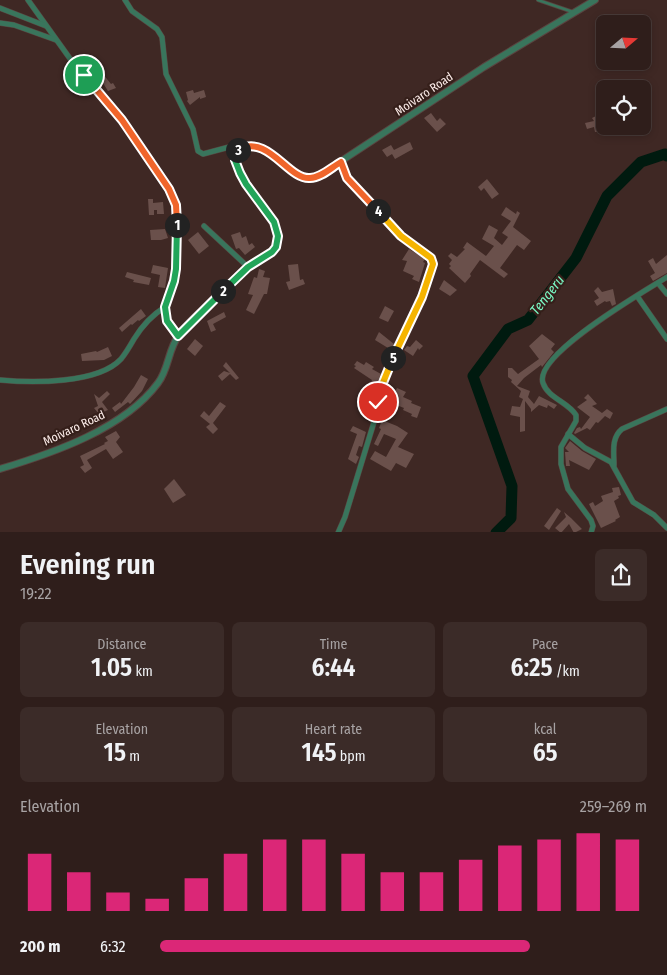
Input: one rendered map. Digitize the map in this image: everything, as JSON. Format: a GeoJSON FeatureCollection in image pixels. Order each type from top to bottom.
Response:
{"type":"FeatureCollection","features":[{"type":"Feature","properties":{"kind":"street"},"geometry":{"type":"LineString","coordinates":[[28,0],[56,41],[122,120],[163,179],[173,197],[177,213],[176,269],[165,307],[167,321],[178,336]]}},
{"type":"Feature","properties":{"kind":"street"},"geometry":{"type":"LineString","coordinates":[[125,0],[132,11],[156,29],[162,37],[166,74],[193,129],[198,151],[203,154],[233,146],[241,149],[258,148],[265,151]]}},
{"type":"Feature","properties":{"kind":"street","name":"Moivaro Road"},"geometry":{"type":"LineString","coordinates":[[265,151],[277,157],[296,174],[304,178],[314,178],[484,67],[595,0]]}},
{"type":"Feature","properties":{"kind":"street"},"geometry":{"type":"LineString","coordinates":[[0,8],[46,26]]}},
{"type":"Feature","properties":{"kind":"street"},"geometry":{"type":"LineString","coordinates":[[0,24],[14,25],[56,41]]}},
{"type":"Feature","properties":{"kind":"street","name":"Moivaro Road"},"geometry":{"type":"LineString","coordinates":[[0,468],[43,454],[87,436],[124,416],[158,384],[162,378],[173,344],[178,336],[204,308],[248,267],[276,247],[278,236],[274,222],[246,184],[236,166],[235,155],[241,149]]}},
{"type":"Feature","properties":{"kind":"street"},"geometry":{"type":"LineString","coordinates":[[338,532],[345,517],[370,436],[380,390],[422,297],[433,264],[431,258],[401,236],[356,187],[345,174],[341,162]]}},
{"type":"Feature","properties":{"kind":"street"},"geometry":{"type":"LineString","coordinates":[[204,226],[248,267]]}},
{"type":"Feature","properties":{"kind":"street"},"geometry":{"type":"LineString","coordinates":[[591,532],[593,526],[591,520],[584,508],[571,495],[563,475],[561,447],[576,421],[576,415],[550,394],[543,385],[542,377],[556,354],[572,340],[667,277]]}},
{"type":"Feature","properties":{"kind":"street"},"geometry":{"type":"LineString","coordinates":[[658,283],[667,294]]}},
{"type":"Feature","properties":{"kind":"street"},"geometry":{"type":"LineString","coordinates":[[637,296],[667,339]]}},
{"type":"Feature","properties":{"kind":"street"},"geometry":{"type":"LineString","coordinates":[[0,380],[63,380],[84,377],[109,367],[124,356],[143,326],[165,307]]}},
{"type":"Feature","properties":{"kind":"street"},"geometry":{"type":"LineString","coordinates":[[667,409],[622,429],[614,442],[614,466],[621,483],[633,502],[654,515],[667,528]]}},
{"type":"Feature","properties":{"kind":"street"},"geometry":{"type":"LineString","coordinates":[[568,434],[585,448],[614,466]]}},
{"type":"Feature","properties":{"kind":"lane"},"geometry":{"type":"LineString","coordinates":[[538,0],[563,10],[575,12]]}},
{"type":"Feature","properties":{"kind":"building"},"geometry":{"type":"Polygon","coordinates":[[[100,67],[105,72],[103,74],[116,88],[108,91],[99,77],[93,74],[100,67]]]}},
{"type":"Feature","properties":{"kind":"building"},"geometry":{"type":"Polygon","coordinates":[[[193,90],[194,93],[204,90],[206,97],[200,99],[200,97],[190,105],[187,101],[186,92],[193,90]]]}},
{"type":"Feature","properties":{"kind":"building"},"geometry":{"type":"Polygon","coordinates":[[[431,113],[437,121],[440,118],[446,124],[437,132],[424,118],[431,113]]]}},
{"type":"Feature","properties":{"kind":"building"},"geometry":{"type":"Polygon","coordinates":[[[596,116],[596,132],[594,127],[587,129],[585,123],[594,121],[592,118],[596,116]]]}},
{"type":"Feature","properties":{"kind":"building"},"geometry":{"type":"Polygon","coordinates":[[[410,142],[413,149],[395,159],[392,154],[387,157],[382,150],[391,145],[394,150],[410,142]]]}},
{"type":"Feature","properties":{"kind":"building"},"geometry":{"type":"Polygon","coordinates":[[[487,179],[499,194],[492,199],[484,188],[481,191],[478,187],[487,179]]]}},
{"type":"Feature","properties":{"kind":"building"},"geometry":{"type":"Polygon","coordinates":[[[148,199],[153,199],[153,203],[163,202],[164,214],[157,214],[157,210],[154,210],[154,215],[149,215],[148,199]]]}},
{"type":"Feature","properties":{"kind":"building"},"geometry":{"type":"Polygon","coordinates":[[[506,207],[516,214],[517,211],[520,213],[513,227],[531,241],[524,250],[517,245],[500,268],[508,274],[504,278],[480,260],[465,283],[449,268],[452,260],[448,256],[451,253],[457,257],[465,249],[463,248],[467,242],[486,256],[494,246],[482,239],[489,225],[498,230],[494,238],[502,245],[508,237],[502,233],[511,221],[501,215],[506,207]]]}},
{"type":"Feature","properties":{"kind":"building"},"geometry":{"type":"Polygon","coordinates":[[[165,229],[168,238],[151,240],[150,230],[165,229]]]}},
{"type":"Feature","properties":{"kind":"building"},"geometry":{"type":"Polygon","coordinates":[[[198,232],[209,246],[199,254],[188,240],[198,232]]]}},
{"type":"Feature","properties":{"kind":"building"},"geometry":{"type":"Polygon","coordinates":[[[240,232],[242,238],[246,236],[249,245],[252,243],[255,247],[245,255],[239,248],[236,249],[231,235],[240,232]]]}},
{"type":"Feature","properties":{"kind":"building"},"geometry":{"type":"Polygon","coordinates":[[[409,249],[425,259],[419,282],[412,279],[414,276],[403,271],[407,261],[402,260],[409,249]]]}},
{"type":"Feature","properties":{"kind":"building"},"geometry":{"type":"Polygon","coordinates":[[[667,255],[667,273],[653,281],[650,276],[655,273],[648,261],[653,258],[656,264],[667,255]]]}},
{"type":"Feature","properties":{"kind":"building"},"geometry":{"type":"Polygon","coordinates":[[[298,264],[300,280],[303,279],[305,284],[289,290],[286,282],[290,281],[288,265],[298,264]]]}},
{"type":"Feature","properties":{"kind":"building"},"geometry":{"type":"Polygon","coordinates":[[[153,265],[168,268],[165,288],[158,287],[160,275],[151,273],[153,265]]]}},
{"type":"Feature","properties":{"kind":"building"},"geometry":{"type":"Polygon","coordinates":[[[259,269],[265,271],[263,277],[270,278],[267,294],[264,294],[254,314],[246,310],[253,295],[248,294],[254,277],[257,278],[259,269]]]}},
{"type":"Feature","properties":{"kind":"building"},"geometry":{"type":"Polygon","coordinates":[[[127,272],[151,278],[149,285],[133,282],[134,280],[125,277],[127,272]]]}},
{"type":"Feature","properties":{"kind":"building"},"geometry":{"type":"Polygon","coordinates":[[[444,280],[457,290],[450,296],[439,289],[444,280]]]}},
{"type":"Feature","properties":{"kind":"building"},"geometry":{"type":"Polygon","coordinates":[[[598,287],[602,292],[613,289],[616,304],[612,306],[610,301],[605,301],[597,306],[594,301],[599,298],[594,291],[598,287]]]}},
{"type":"Feature","properties":{"kind":"building"},"geometry":{"type":"Polygon","coordinates":[[[385,306],[394,311],[388,322],[379,318],[385,306]]]}},
{"type":"Feature","properties":{"kind":"building"},"geometry":{"type":"Polygon","coordinates":[[[141,309],[146,316],[131,324],[122,332],[119,328],[141,309]]]}},
{"type":"Feature","properties":{"kind":"building"},"geometry":{"type":"Polygon","coordinates":[[[224,312],[226,317],[213,324],[216,330],[211,332],[207,321],[224,312]]]}},
{"type":"Feature","properties":{"kind":"building"},"geometry":{"type":"Polygon","coordinates":[[[379,332],[394,344],[389,356],[384,353],[388,348],[375,340],[379,332]]]}},
{"type":"Feature","properties":{"kind":"building"},"geometry":{"type":"Polygon","coordinates":[[[542,334],[555,344],[551,349],[554,352],[542,367],[541,365],[517,386],[530,391],[528,397],[534,404],[539,396],[557,405],[554,409],[548,405],[547,408],[539,405],[531,412],[525,401],[525,431],[520,432],[520,417],[510,415],[512,406],[520,407],[523,399],[519,397],[521,391],[508,377],[508,368],[512,368],[518,374],[539,359],[529,346],[542,334]]]}},
{"type":"Feature","properties":{"kind":"building"},"geometry":{"type":"Polygon","coordinates":[[[195,339],[203,346],[195,356],[187,349],[195,339]]]}},
{"type":"Feature","properties":{"kind":"building"},"geometry":{"type":"Polygon","coordinates":[[[416,340],[423,346],[419,350],[418,348],[413,356],[404,350],[407,346],[410,347],[416,340]]]}},
{"type":"Feature","properties":{"kind":"building"},"geometry":{"type":"Polygon","coordinates":[[[108,347],[112,356],[104,360],[82,361],[81,354],[97,352],[108,347]]]}},
{"type":"Feature","properties":{"kind":"building"},"geometry":{"type":"Polygon","coordinates":[[[357,361],[364,365],[366,362],[374,367],[372,369],[381,374],[371,397],[364,394],[372,380],[354,368],[357,361]]]}},
{"type":"Feature","properties":{"kind":"building"},"geometry":{"type":"Polygon","coordinates":[[[226,362],[239,378],[236,380],[230,374],[222,381],[218,376],[224,371],[230,373],[223,366],[226,362]]]}},
{"type":"Feature","properties":{"kind":"building"},"geometry":{"type":"Polygon","coordinates":[[[141,375],[148,379],[142,391],[130,404],[128,402],[115,412],[112,408],[120,402],[121,404],[141,375]]]}},
{"type":"Feature","properties":{"kind":"building"},"geometry":{"type":"Polygon","coordinates":[[[397,388],[406,392],[403,397],[421,407],[417,418],[403,410],[404,408],[394,404],[395,402],[384,399],[386,391],[394,394],[397,388]]]}},
{"type":"Feature","properties":{"kind":"building"},"geometry":{"type":"Polygon","coordinates":[[[107,391],[110,394],[102,402],[108,410],[99,414],[94,408],[98,406],[94,394],[99,398],[107,391]]]}},
{"type":"Feature","properties":{"kind":"building"},"geometry":{"type":"Polygon","coordinates":[[[588,394],[597,404],[592,406],[602,413],[607,409],[613,413],[610,419],[605,416],[598,423],[596,422],[590,430],[587,428],[575,434],[577,428],[580,427],[581,429],[590,417],[577,407],[587,400],[584,398],[588,394]]]}},
{"type":"Feature","properties":{"kind":"building"},"geometry":{"type":"Polygon","coordinates":[[[220,402],[226,406],[213,423],[218,429],[213,434],[206,427],[210,424],[200,416],[204,411],[209,416],[220,402]]]}},
{"type":"Feature","properties":{"kind":"building"},"geometry":{"type":"Polygon","coordinates":[[[382,420],[408,433],[398,447],[414,454],[406,468],[396,463],[391,471],[370,459],[375,451],[386,457],[396,439],[384,434],[378,446],[374,444],[381,429],[379,428],[382,420]]]}},
{"type":"Feature","properties":{"kind":"building"},"geometry":{"type":"Polygon","coordinates":[[[353,426],[366,432],[362,447],[359,446],[356,455],[359,457],[356,464],[348,459],[357,434],[350,431],[353,426]]]}},
{"type":"Feature","properties":{"kind":"building"},"geometry":{"type":"Polygon","coordinates":[[[116,431],[120,437],[116,442],[123,452],[113,459],[106,449],[87,460],[92,468],[85,473],[80,467],[84,465],[80,456],[105,444],[108,441],[105,437],[116,431]]]}},
{"type":"Feature","properties":{"kind":"building"},"geometry":{"type":"Polygon","coordinates":[[[570,441],[596,459],[589,470],[569,460],[570,466],[566,466],[565,452],[569,452],[565,448],[570,441]]]}},
{"type":"Feature","properties":{"kind":"building"},"geometry":{"type":"Polygon","coordinates":[[[174,479],[186,495],[173,503],[164,489],[174,479]]]}},
{"type":"Feature","properties":{"kind":"building"},"geometry":{"type":"Polygon","coordinates":[[[619,487],[621,495],[614,501],[620,517],[601,528],[589,504],[593,502],[595,506],[603,501],[601,496],[613,492],[612,488],[619,487]]]}},
{"type":"Feature","properties":{"kind":"building"},"geometry":{"type":"Polygon","coordinates":[[[557,508],[561,511],[549,530],[544,526],[557,508]]]}},
{"type":"Feature","properties":{"kind":"building"},"geometry":{"type":"Polygon","coordinates":[[[564,512],[582,529],[573,532],[569,524],[560,532],[555,528],[566,517],[564,512]]]}},
{"type":"Feature","properties":{"kind":"waterway","name":"Tengeru"},"geometry":{"type":"LineString","coordinates":[[497,532],[511,518],[512,486],[473,376],[508,329],[528,320],[576,258],[607,196],[641,162],[665,154],[667,156]]}},
{"type":"Feature","properties":{"kind":"route"},"geometry":{"type":"LineString","coordinates":[[84,75],[122,120],[163,179],[176,205],[176,269],[165,307],[165,314],[169,326],[178,336],[240,274],[272,252],[278,242],[274,222],[246,184],[236,166],[235,155],[241,149],[258,148],[272,154],[283,161],[296,174],[304,178],[314,178],[341,162],[345,174],[351,182],[394,229],[431,258],[433,267],[426,287],[390,366],[380,390],[378,402]]}}]}
